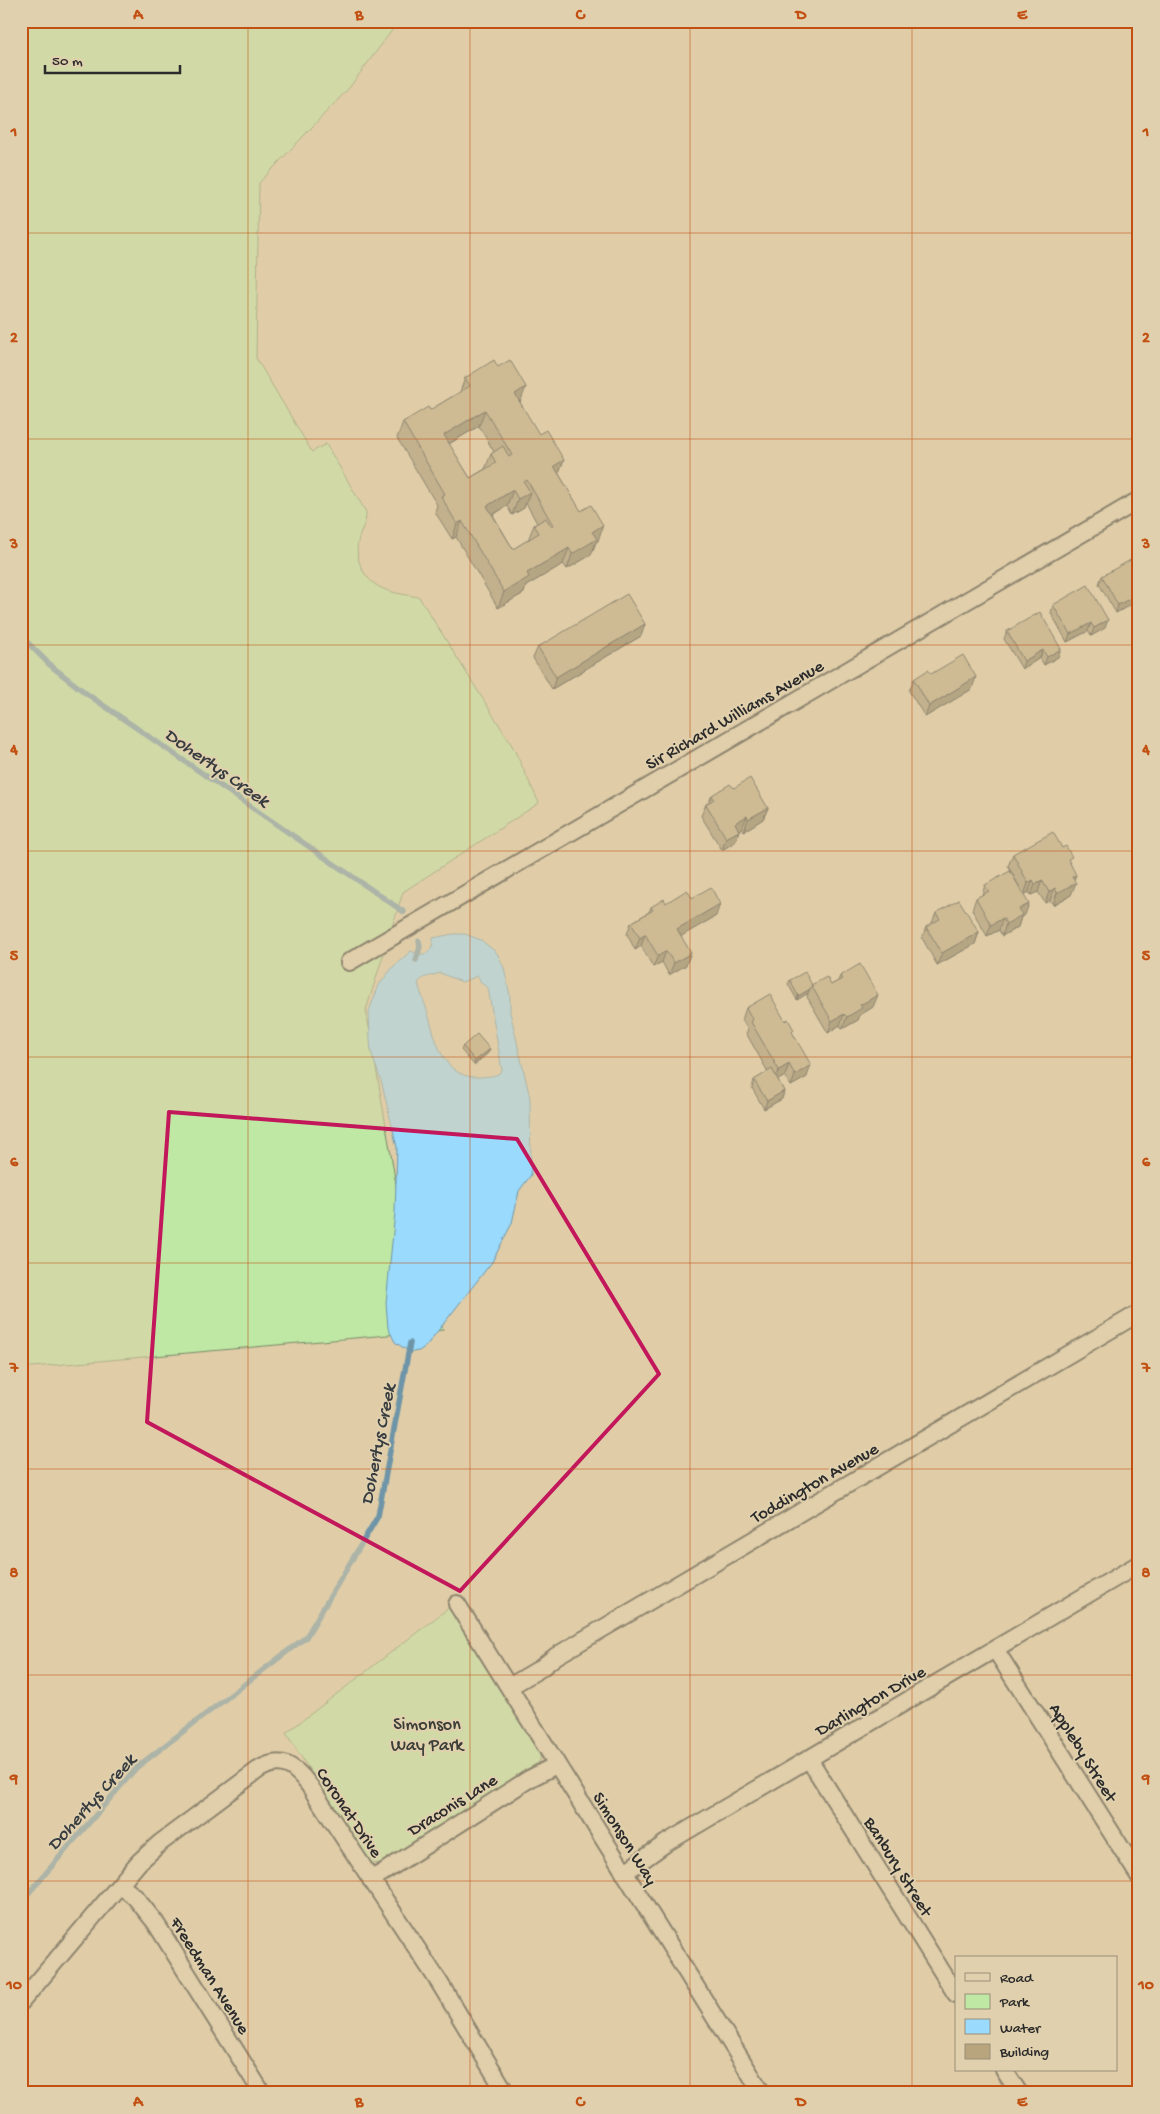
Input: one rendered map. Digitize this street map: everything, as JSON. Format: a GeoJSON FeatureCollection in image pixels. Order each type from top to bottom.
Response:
{"type":"FeatureCollection","features":[{"type":"Feature","properties":{"kind":"street","name":"Sir Richard Williams Avenue"},"geometry":{"type":"LineString","coordinates":[[349,962],[1139,500]]}},
{"type":"Feature","properties":{"kind":"street","name":"Toddington Avenue"},"geometry":{"type":"LineString","coordinates":[[509,1687],[541,1668],[556,1656],[1139,1313]]}},
{"type":"Feature","properties":{"kind":"street","name":"Darlington Drive"},"geometry":{"type":"LineString","coordinates":[[624,1872],[666,1842],[1139,1564]]}},
{"type":"Feature","properties":{"kind":"street","name":"Simonson Way"},"geometry":{"type":"LineString","coordinates":[[457,1604],[762,2093]]}},
{"type":"Feature","properties":{"kind":"street","name":"Appleby Street"},"geometry":{"type":"LineString","coordinates":[[995,1649],[1139,1876]]}},
{"type":"Feature","properties":{"kind":"street","name":"Banbury Street"},"geometry":{"type":"LineString","coordinates":[[809,1759],[955,1992]]}},
{"type":"Feature","properties":{"kind":"street","name":"Coronat Drive"},"geometry":{"type":"LineString","coordinates":[[21,2002],[140,1862],[160,1843],[265,1765],[279,1763],[293,1768],[304,1779],[439,1982],[506,2093]]}},
{"type":"Feature","properties":{"kind":"street","name":"Draconis Lane"},"geometry":{"type":"LineString","coordinates":[[371,1880],[530,1779],[556,1765]]}},
{"type":"Feature","properties":{"kind":"street","name":"Freedman Avenue"},"geometry":{"type":"LineString","coordinates":[[120,1885],[135,1898],[154,1922],[262,2093]]}},
{"type":"Feature","properties":{"kind":"street"},"geometry":{"type":"LineString","coordinates":[[1005,2072],[1018,2093]]}},
{"type":"Feature","properties":{"kind":"highlighted area"},"geometry":{"type":"Polygon","coordinates":[[[169,1112],[517,1139],[659,1374],[460,1591],[147,1422],[169,1112]]]}},
{"type":"Feature","properties":{"kind":"green space"},"geometry":{"type":"Polygon","coordinates":[[[21,21],[399,21],[349,88],[259,183],[256,358],[312,452],[326,444],[366,512],[357,545],[359,562],[367,577],[373,583],[386,590],[419,597],[513,747],[539,803],[403,892],[366,1010],[397,1190],[443,1330],[21,1368],[21,21]]]}},
{"type":"Feature","properties":{"kind":"green space","name":"Simonson Way Park"},"geometry":{"type":"Polygon","coordinates":[[[450,1607],[540,1751],[540,1760],[534,1769],[387,1861],[372,1863],[367,1860],[286,1733],[450,1607]]]}},
{"type":"Feature","properties":{"kind":"water"},"geometry":{"type":"Polygon","coordinates":[[[465,934],[481,940],[497,953],[504,968],[510,996],[510,1012],[530,1098],[531,1175],[519,1191],[512,1223],[492,1262],[426,1346],[419,1351],[412,1352],[395,1342],[388,1328],[386,1303],[395,1212],[397,1147],[382,1084],[371,1052],[369,1011],[379,985],[393,967],[411,951],[424,954],[430,951],[433,938],[465,934]],[[440,973],[423,978],[418,983],[435,1039],[444,1059],[459,1073],[481,1077],[496,1075],[502,1070],[488,988],[481,983],[478,976],[462,982],[440,973]]]}},
{"type":"Feature","properties":{"kind":"building"},"geometry":{"type":"Polygon","coordinates":[[[494,360],[498,367],[510,360],[526,387],[515,394],[539,434],[546,430],[564,460],[554,466],[581,511],[591,505],[603,525],[592,532],[597,539],[572,554],[569,548],[527,573],[529,577],[504,592],[462,521],[457,524],[441,496],[445,494],[403,422],[428,407],[430,410],[470,386],[465,378],[494,360]],[[485,410],[444,435],[470,478],[496,463],[491,454],[503,446],[509,457],[512,455],[485,410]],[[527,480],[524,482],[530,492],[518,499],[513,490],[487,506],[513,549],[539,533],[534,525],[546,518],[551,526],[553,525],[527,480]]]}},
{"type":"Feature","properties":{"kind":"building"},"geometry":{"type":"Polygon","coordinates":[[[1134,558],[1139,566],[1139,596],[1138,594],[1118,605],[1102,576],[1134,558]]]}},
{"type":"Feature","properties":{"kind":"building"},"geometry":{"type":"Polygon","coordinates":[[[1088,585],[1108,620],[1094,628],[1091,623],[1070,634],[1053,605],[1088,585]]]}},
{"type":"Feature","properties":{"kind":"building"},"geometry":{"type":"Polygon","coordinates":[[[627,594],[645,624],[556,677],[538,647],[627,594]]]}},
{"type":"Feature","properties":{"kind":"building"},"geometry":{"type":"Polygon","coordinates":[[[1040,612],[1061,649],[1047,657],[1043,650],[1024,661],[1007,631],[1040,612]]]}},
{"type":"Feature","properties":{"kind":"building"},"geometry":{"type":"Polygon","coordinates":[[[963,655],[976,677],[929,706],[914,679],[928,670],[931,674],[963,655]]]}},
{"type":"Feature","properties":{"kind":"building"},"geometry":{"type":"Polygon","coordinates":[[[750,778],[768,808],[748,819],[747,816],[735,823],[739,831],[726,838],[706,804],[714,799],[712,795],[730,784],[734,788],[750,778]]]}},
{"type":"Feature","properties":{"kind":"building"},"geometry":{"type":"Polygon","coordinates":[[[1053,832],[1062,848],[1066,846],[1072,857],[1068,859],[1076,875],[1072,877],[1076,883],[1057,893],[1055,888],[1049,892],[1042,880],[1035,884],[1033,880],[1028,883],[1013,854],[1053,832]]]}},
{"type":"Feature","properties":{"kind":"building"},"geometry":{"type":"Polygon","coordinates":[[[1010,871],[1029,904],[1019,909],[1022,915],[1006,924],[1003,918],[991,925],[976,898],[989,891],[985,885],[1010,871]]]}},
{"type":"Feature","properties":{"kind":"building"},"geometry":{"type":"Polygon","coordinates":[[[711,887],[720,904],[677,929],[691,953],[674,963],[666,951],[658,956],[645,934],[640,938],[631,923],[653,910],[651,907],[664,899],[666,903],[687,890],[692,898],[711,887]]]}},
{"type":"Feature","properties":{"kind":"building"},"geometry":{"type":"Polygon","coordinates":[[[959,900],[979,932],[942,953],[926,927],[940,919],[936,913],[959,900]]]}},
{"type":"Feature","properties":{"kind":"building"},"geometry":{"type":"Polygon","coordinates":[[[860,964],[878,995],[860,1005],[862,1008],[847,1017],[844,1014],[832,1021],[811,985],[827,977],[831,985],[842,979],[840,976],[860,964]]]}},
{"type":"Feature","properties":{"kind":"building"},"geometry":{"type":"Polygon","coordinates":[[[805,972],[812,985],[810,989],[798,996],[790,980],[805,972]]]}},
{"type":"Feature","properties":{"kind":"building"},"geometry":{"type":"Polygon","coordinates":[[[770,994],[785,1021],[788,1019],[794,1030],[792,1032],[811,1065],[795,1075],[789,1064],[779,1070],[751,1022],[753,1020],[746,1008],[770,994]]]}},
{"type":"Feature","properties":{"kind":"building"},"geometry":{"type":"Polygon","coordinates":[[[477,1034],[490,1049],[475,1061],[463,1046],[477,1034]]]}},
{"type":"Feature","properties":{"kind":"building"},"geometry":{"type":"Polygon","coordinates":[[[772,1069],[784,1091],[767,1101],[754,1080],[772,1069]]]}},
{"type":"Feature","properties":{"kind":"waterway","name":"Dohertys Creek"},"geometry":{"type":"LineString","coordinates":[[21,636],[50,665],[87,694],[404,912]]}},
{"type":"Feature","properties":{"kind":"waterway","name":"Dohertys Creek"},"geometry":{"type":"LineString","coordinates":[[416,960],[420,947],[419,941]]}},
{"type":"Feature","properties":{"kind":"waterway","name":"Dohertys Creek"},"geometry":{"type":"LineString","coordinates":[[21,1902],[137,1767],[306,1637],[378,1516],[410,1343]]}}]}
